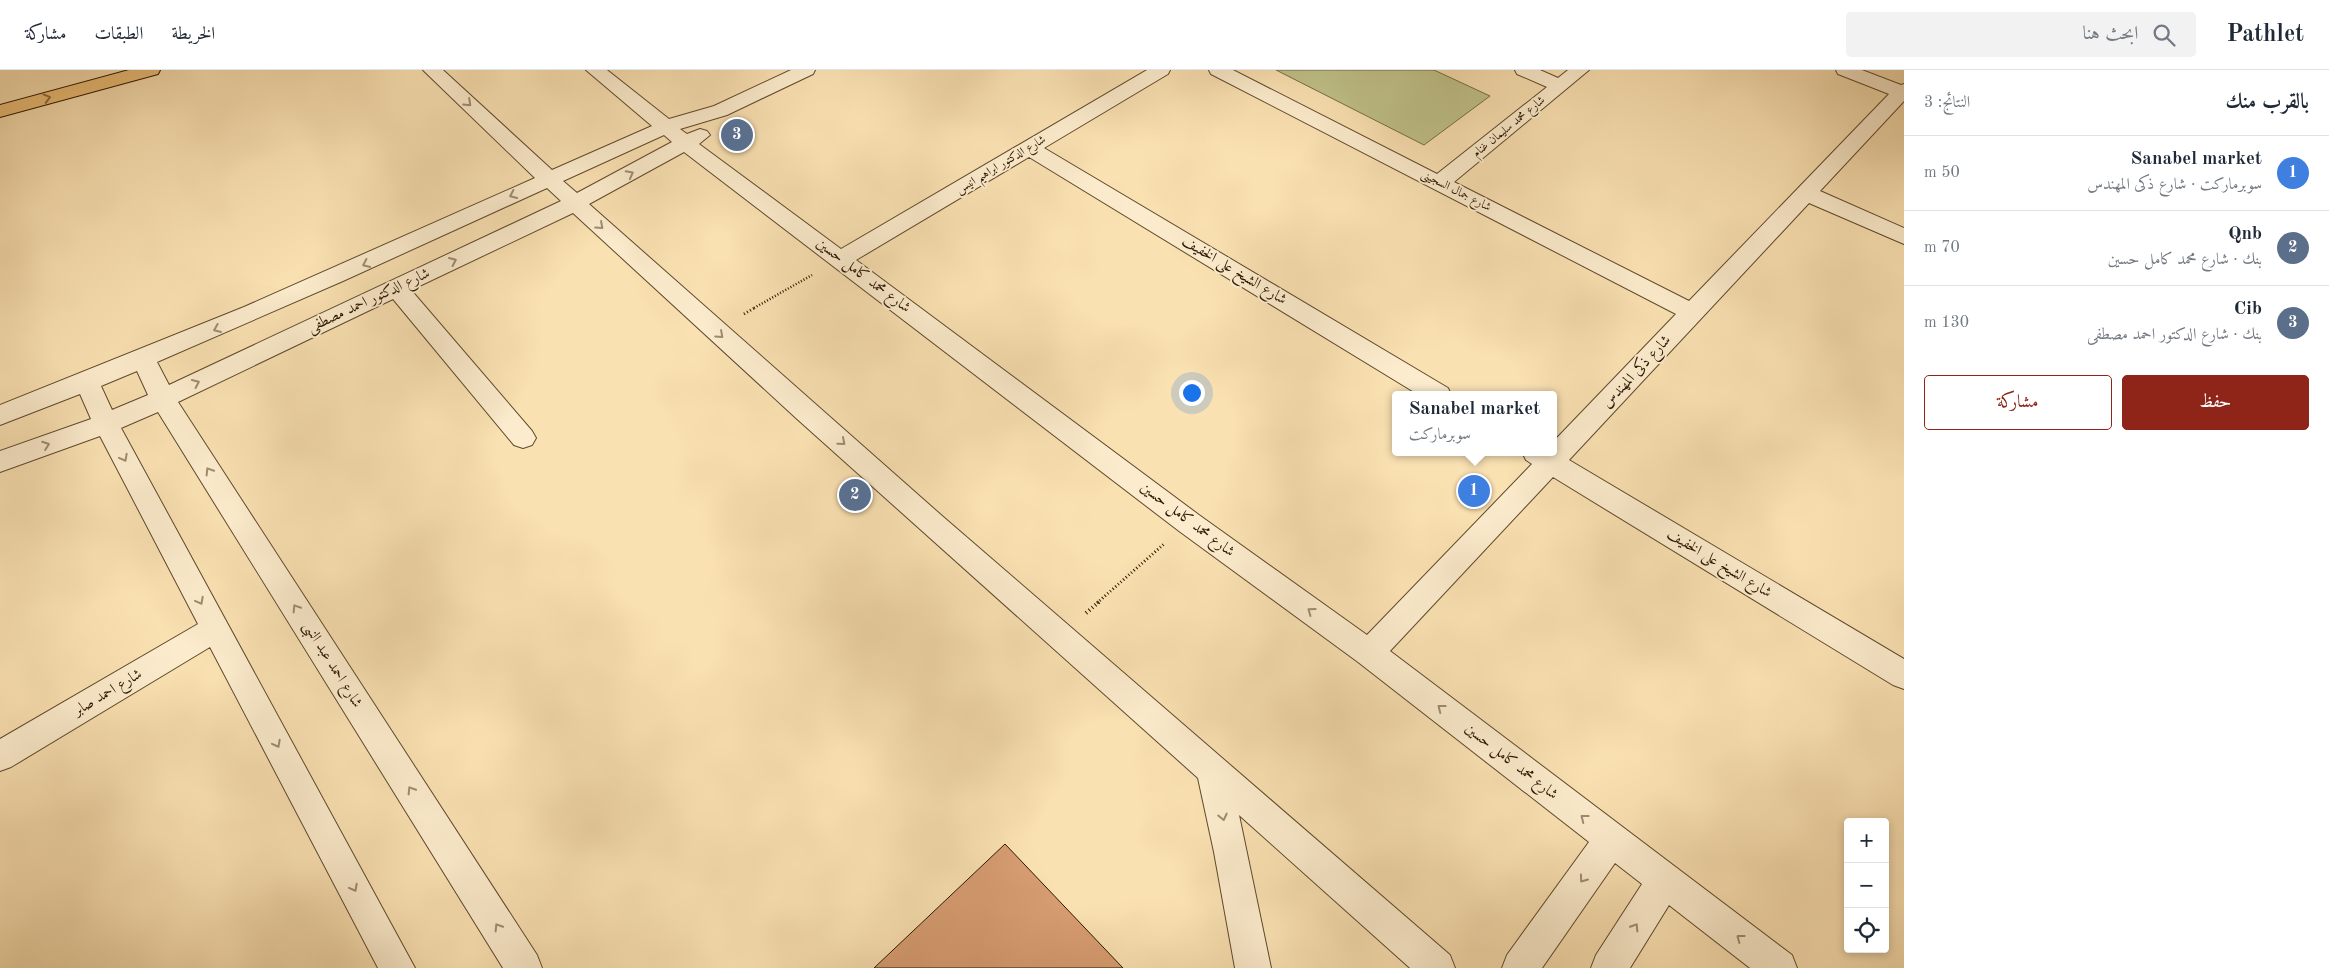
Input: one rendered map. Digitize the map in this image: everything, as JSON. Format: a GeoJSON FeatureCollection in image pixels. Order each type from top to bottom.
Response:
{"type":"FeatureCollection","features":[{"type":"Feature","properties":{"kind":"main road"},"geometry":{"type":"LineString","coordinates":[[0,111],[150,70]]}},
{"type":"Feature","properties":{"kind":"street"},"geometry":{"type":"LineString","coordinates":[[432,70],[548,179],[715,330],[1437,968]]}},
{"type":"Feature","properties":{"kind":"street","name":"شارع محمد كامل حسين"},"geometry":{"type":"LineString","coordinates":[[595,70],[687,144],[1189,523],[1370,653],[1779,968]]}},
{"type":"Feature","properties":{"kind":"street","name":"شارع الدكتور احمد مصطفى"},"geometry":{"type":"LineString","coordinates":[[0,415],[144,360],[353,269],[666,127],[696,116],[720,111],[806,70]]}},
{"type":"Feature","properties":{"kind":"street","name":"شارع الدكتور ابراهيم انيس"},"geometry":{"type":"LineString","coordinates":[[841,259],[1161,70]]}},
{"type":"Feature","properties":{"kind":"street","name":"شارع جمال السجينى"},"geometry":{"type":"LineString","coordinates":[[1218,70],[1693,313]]}},
{"type":"Feature","properties":{"kind":"street"},"geometry":{"type":"LineString","coordinates":[[1524,70],[1560,86]]}},
{"type":"Feature","properties":{"kind":"street","name":"شارع محمد سليمان غنام"},"geometry":{"type":"LineString","coordinates":[[1439,183],[1580,70]]}},
{"type":"Feature","properties":{"kind":"street"},"geometry":{"type":"LineString","coordinates":[[1845,70],[1903,92]]}},
{"type":"Feature","properties":{"kind":"street","name":"شارع ذكى المهندس"},"geometry":{"type":"LineString","coordinates":[[1557,444],[1693,313],[1903,92]]}},
{"type":"Feature","properties":{"kind":"street","name":"شارع الدكتور احمد مصطفى"},"geometry":{"type":"LineString","coordinates":[[0,462],[106,424],[575,203],[687,144],[711,126],[720,111]]}},
{"type":"Feature","properties":{"kind":"street","name":"شارع الشيخ على الخفيف"},"geometry":{"type":"LineString","coordinates":[[1029,148],[1432,391]]}},
{"type":"Feature","properties":{"kind":"street"},"geometry":{"type":"LineString","coordinates":[[1806,193],[1904,237]]}},
{"type":"Feature","properties":{"kind":"street"},"geometry":{"type":"LineString","coordinates":[[396,288],[523,438]]}},
{"type":"Feature","properties":{"kind":"street","name":"شارع احمد عبد النبى"},"geometry":{"type":"LineString","coordinates":[[144,360],[163,398],[524,968]]}},
{"type":"Feature","properties":{"kind":"street"},"geometry":{"type":"LineString","coordinates":[[87,383],[106,424],[397,968]]}},
{"type":"Feature","properties":{"kind":"street","name":"شارع الشيخ على الخفيف"},"geometry":{"type":"LineString","coordinates":[[1543,457],[1904,675]]}},
{"type":"Feature","properties":{"kind":"street","name":"شارع ذكى المهندس"},"geometry":{"type":"LineString","coordinates":[[1370,653],[1543,457]]}},
{"type":"Feature","properties":{"kind":"street","name":"شارع احمد صابر"},"geometry":{"type":"LineString","coordinates":[[0,756],[215,629]]}},
{"type":"Feature","properties":{"kind":"street"},"geometry":{"type":"LineString","coordinates":[[1212,770],[1231,852],[1252,968]]}},
{"type":"Feature","properties":{"kind":"street"},"geometry":{"type":"LineString","coordinates":[[1520,968],[1612,840]]}},
{"type":"Feature","properties":{"kind":"street"},"geometry":{"type":"LineString","coordinates":[[1609,968],[1664,880]]}},
{"type":"Feature","properties":{"kind":"path"},"geometry":{"type":"LineString","coordinates":[[715,330],[841,259]]}},
{"type":"Feature","properties":{"kind":"path"},"geometry":{"type":"LineString","coordinates":[[1061,636],[1189,523]]}},
{"type":"Feature","properties":{"kind":"green space"},"geometry":{"type":"Polygon","coordinates":[[[1276,70],[1434,70],[1490,96],[1424,145],[1276,70]]]}},
{"type":"Feature","properties":{"kind":"building"},"geometry":{"type":"Polygon","coordinates":[[[1005,844],[1123,968],[874,968],[1005,844]]]}},
{"type":"Feature","properties":{"kind":"place","name":"Cib"},"geometry":{"type":"Point","coordinates":[737,135]}},
{"type":"Feature","properties":{"kind":"place","name":"Sanabel market"},"geometry":{"type":"Point","coordinates":[1474,491]}},
{"type":"Feature","properties":{"kind":"place","name":"Qnb"},"geometry":{"type":"Point","coordinates":[855,495]}}]}
